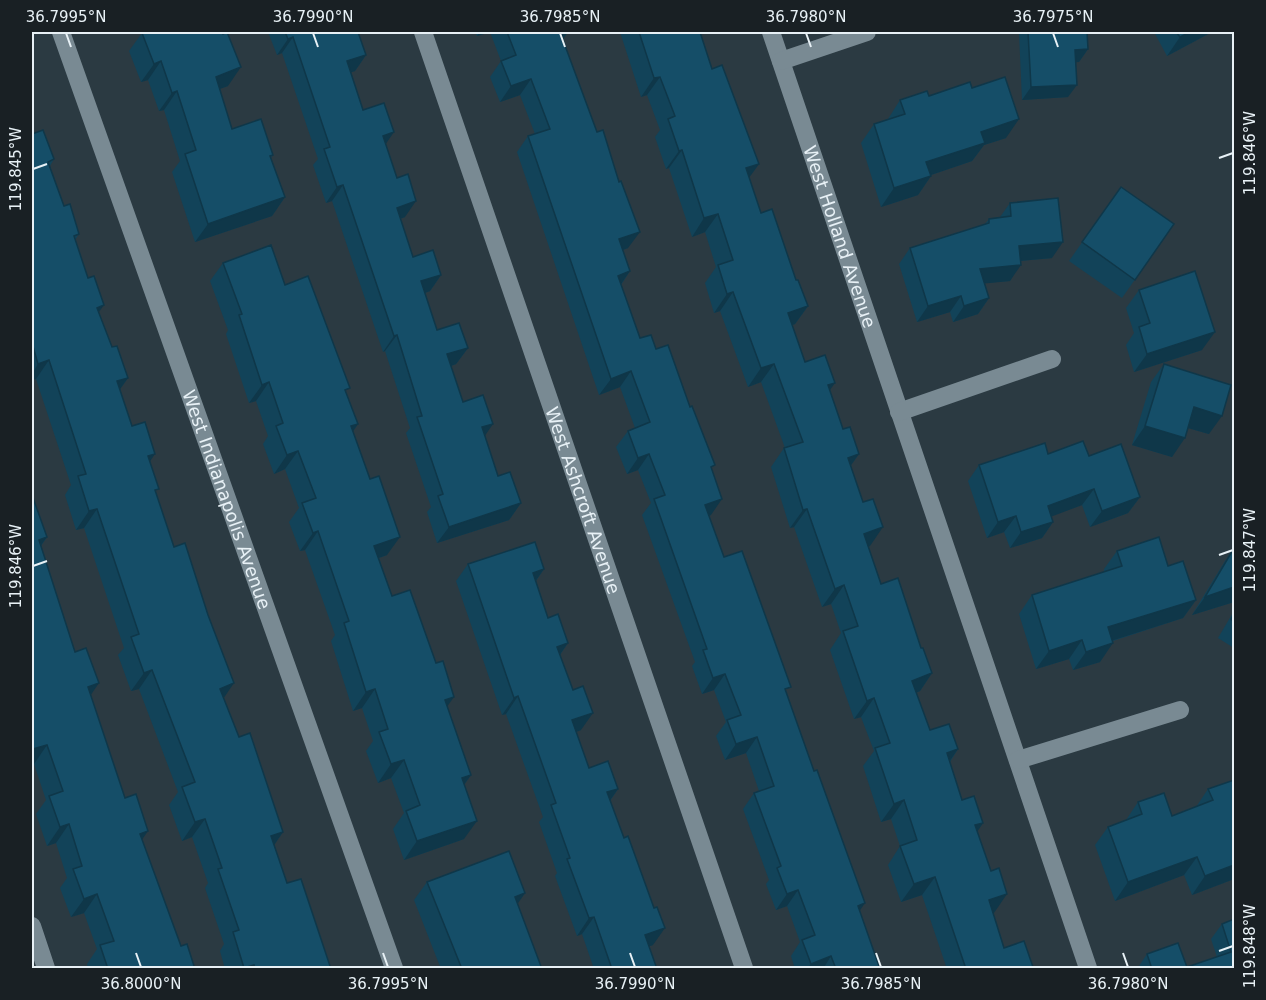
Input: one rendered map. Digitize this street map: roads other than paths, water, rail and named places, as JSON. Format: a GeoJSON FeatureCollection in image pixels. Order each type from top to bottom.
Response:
{"type":"FeatureCollection","features":[{"type":"Feature","properties":{"kind":"street","name":"West Indianapolis Avenue"},"geometry":{"type":"LineString","coordinates":[[61,32],[394,969]]}},
{"type":"Feature","properties":{"kind":"street","name":"West Ashcroft Avenue"},"geometry":{"type":"LineString","coordinates":[[423,32],[744,969]]}},
{"type":"Feature","properties":{"kind":"street","name":"West Holland Avenue"},"geometry":{"type":"LineString","coordinates":[[771,32],[1088,969]]}},
{"type":"Feature","properties":{"kind":"street"},"geometry":{"type":"LineString","coordinates":[[781,61],[867,32]]}},
{"type":"Feature","properties":{"kind":"street"},"geometry":{"type":"LineString","coordinates":[[899,412],[1052,359]]}},
{"type":"Feature","properties":{"kind":"street"},"geometry":{"type":"LineString","coordinates":[[1018,760],[1180,710]]}},
{"type":"Feature","properties":{"kind":"street"},"geometry":{"type":"LineString","coordinates":[[32,926],[46,969]]}}]}
